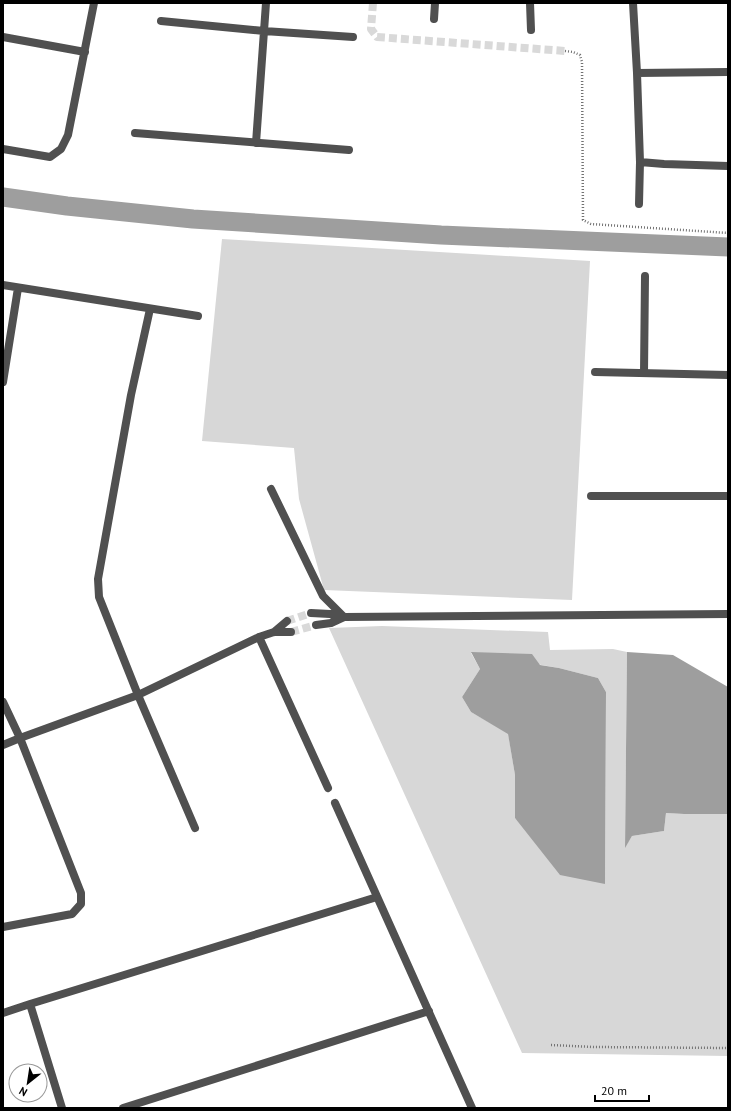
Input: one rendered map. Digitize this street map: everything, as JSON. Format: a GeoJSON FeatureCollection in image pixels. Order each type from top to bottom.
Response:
{"type":"FeatureCollection","features":[{"type":"Feature","properties":{"kind":"street"},"geometry":{"type":"LineString","coordinates":[[3,149],[50,157],[62,149],[68,135],[94,3]]}},
{"type":"Feature","properties":{"kind":"street"},"geometry":{"type":"LineString","coordinates":[[256,143],[266,3]]}},
{"type":"Feature","properties":{"kind":"street"},"geometry":{"type":"LineString","coordinates":[[434,19],[435,3]]}},
{"type":"Feature","properties":{"kind":"street"},"geometry":{"type":"LineString","coordinates":[[530,3],[531,30]]}},
{"type":"Feature","properties":{"kind":"street"},"geometry":{"type":"LineString","coordinates":[[633,3],[640,162],[639,204]]}},
{"type":"Feature","properties":{"kind":"street"},"geometry":{"type":"LineString","coordinates":[[162,21],[264,31],[353,37]]}},
{"type":"Feature","properties":{"kind":"street"},"geometry":{"type":"LineString","coordinates":[[3,37],[85,52]]}},
{"type":"Feature","properties":{"kind":"street"},"geometry":{"type":"LineString","coordinates":[[637,73],[728,72]]}},
{"type":"Feature","properties":{"kind":"street"},"geometry":{"type":"LineString","coordinates":[[135,133],[349,150]]}},
{"type":"Feature","properties":{"kind":"street"},"geometry":{"type":"LineString","coordinates":[[640,162],[728,166]]}},
{"type":"Feature","properties":{"kind":"street"},"geometry":{"type":"LineString","coordinates":[[644,373],[646,276]]}},
{"type":"Feature","properties":{"kind":"street"},"geometry":{"type":"LineString","coordinates":[[3,285],[198,316]]}},
{"type":"Feature","properties":{"kind":"street"},"geometry":{"type":"LineString","coordinates":[[3,382],[18,288]]}},
{"type":"Feature","properties":{"kind":"street"},"geometry":{"type":"LineString","coordinates":[[150,309],[131,396],[98,580],[99,597],[138,695],[195,828]]}},
{"type":"Feature","properties":{"kind":"street"},"geometry":{"type":"LineString","coordinates":[[595,372],[728,375]]}},
{"type":"Feature","properties":{"kind":"street"},"geometry":{"type":"LineString","coordinates":[[271,489],[322,596],[344,617]]}},
{"type":"Feature","properties":{"kind":"street"},"geometry":{"type":"LineString","coordinates":[[591,496],[728,496]]}},
{"type":"Feature","properties":{"kind":"street"},"geometry":{"type":"LineString","coordinates":[[311,613],[330,614],[344,617],[728,614]]}},
{"type":"Feature","properties":{"kind":"street"},"geometry":{"type":"LineString","coordinates":[[316,625],[331,623],[344,617]]}},
{"type":"Feature","properties":{"kind":"street"},"geometry":{"type":"LineString","coordinates":[[274,632],[287,621]]}},
{"type":"Feature","properties":{"kind":"street"},"geometry":{"type":"LineString","coordinates":[[3,745],[138,695],[259,637],[274,632],[291,632]]}},
{"type":"Feature","properties":{"kind":"street"},"geometry":{"type":"LineString","coordinates":[[259,637],[328,788]]}},
{"type":"Feature","properties":{"kind":"street"},"geometry":{"type":"LineString","coordinates":[[3,702],[20,738],[81,892],[81,904],[72,914],[3,926]]}},
{"type":"Feature","properties":{"kind":"street"},"geometry":{"type":"LineString","coordinates":[[335,803],[472,1108]]}},
{"type":"Feature","properties":{"kind":"street"},"geometry":{"type":"LineString","coordinates":[[3,1013],[377,897]]}},
{"type":"Feature","properties":{"kind":"street"},"geometry":{"type":"LineString","coordinates":[[30,1004],[62,1108]]}},
{"type":"Feature","properties":{"kind":"street"},"geometry":{"type":"LineString","coordinates":[[124,1108],[429,1011]]}},
{"type":"Feature","properties":{"kind":"path"},"geometry":{"type":"LineString","coordinates":[[565,51],[580,55],[582,62],[583,220],[591,224],[728,233]]}},
{"type":"Feature","properties":{"kind":"path"},"geometry":{"type":"LineString","coordinates":[[551,1045],[593,1047],[728,1048]]}},
{"type":"Feature","properties":{"kind":"shaded area"},"geometry":{"type":"Polygon","coordinates":[[[222,239],[590,261],[572,600],[324,590],[299,499],[294,448],[202,441],[222,239]]]}},
{"type":"Feature","properties":{"kind":"shaded area"},"geometry":{"type":"Polygon","coordinates":[[[382,626],[548,632],[550,650],[613,649],[627,652],[625,847],[632,836],[664,831],[666,813],[728,814],[728,1056],[522,1053],[329,628],[382,626]],[[471,653],[480,669],[462,697],[471,712],[508,733],[515,775],[515,818],[605,884],[606,692],[598,678],[559,668],[471,653]]]}},
{"type":"Feature","properties":{"kind":"shaded area"},"geometry":{"type":"Polygon","coordinates":[[[471,652],[532,654],[540,665],[559,668],[598,678],[606,692],[605,884],[560,875],[515,818],[515,775],[508,734],[471,712],[462,697],[480,669],[471,652]]]}},
{"type":"Feature","properties":{"kind":"shaded area"},"geometry":{"type":"Polygon","coordinates":[[[627,652],[673,655],[728,687],[728,814],[666,813],[664,831],[632,836],[625,848],[627,652]]]}},
{"type":"Feature","properties":{"kind":"waterway"},"geometry":{"type":"LineString","coordinates":[[3,197],[67,206],[193,219],[441,235],[728,247]]}},
{"type":"Feature","properties":{"kind":"tunnel"},"geometry":{"type":"LineString","coordinates":[[373,3],[371,29],[377,37],[565,51]]}},
{"type":"Feature","properties":{"kind":"tunnel"},"geometry":{"type":"LineString","coordinates":[[287,621],[311,613]]}},
{"type":"Feature","properties":{"kind":"tunnel"},"geometry":{"type":"LineString","coordinates":[[291,632],[316,625]]}}]}
